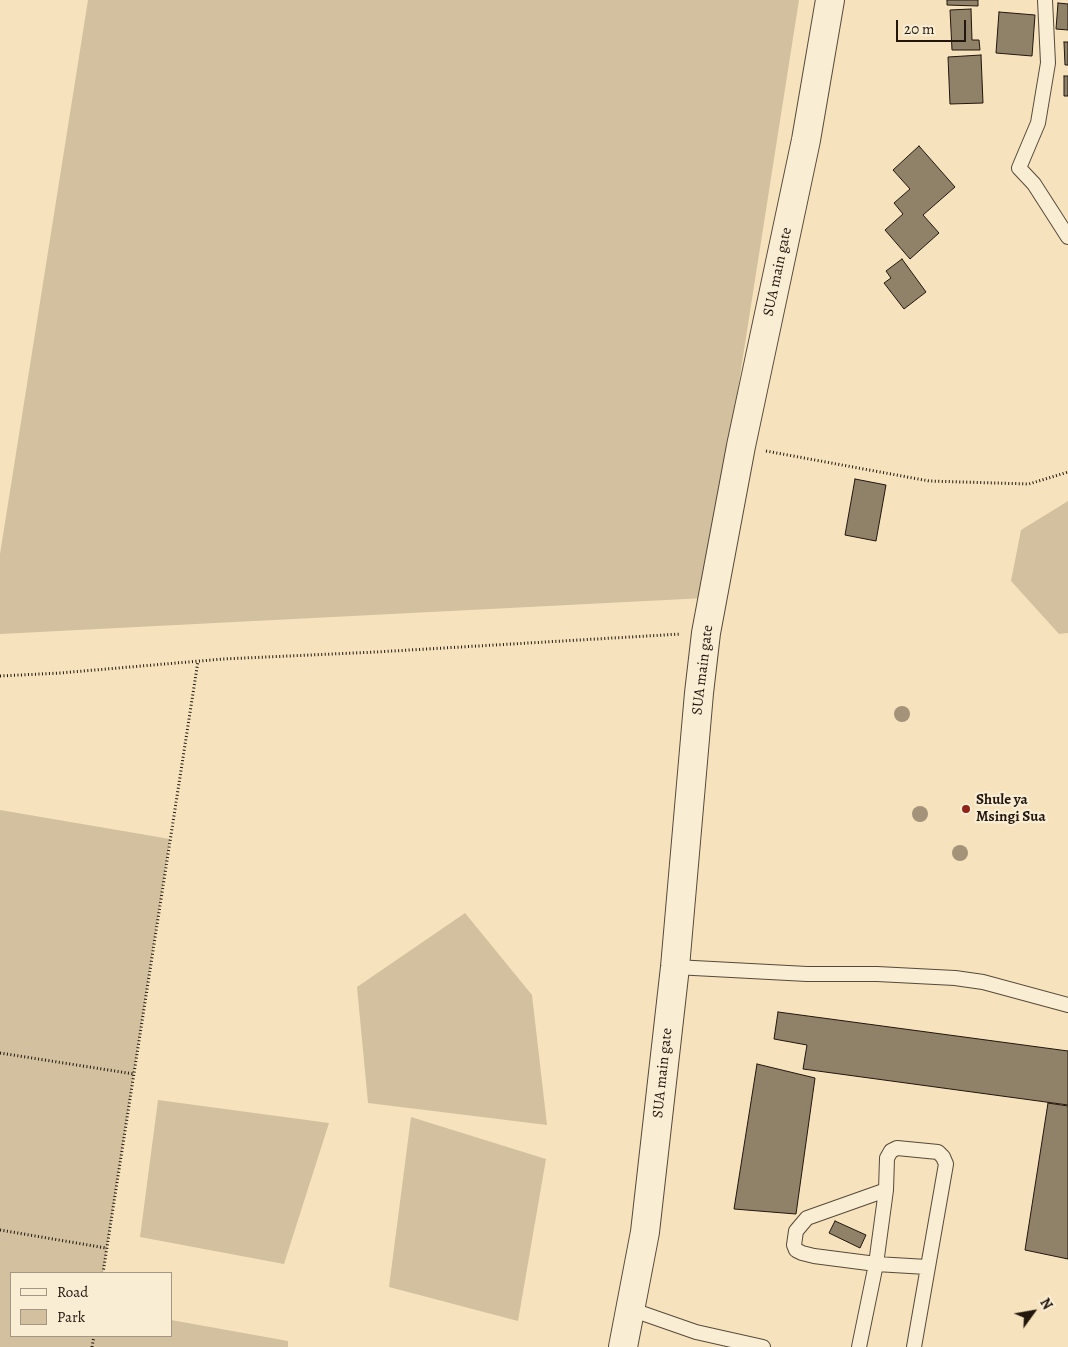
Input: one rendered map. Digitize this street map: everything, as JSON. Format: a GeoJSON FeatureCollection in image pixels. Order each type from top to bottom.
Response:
{"type":"FeatureCollection","features":[{"type":"Feature","properties":{"kind":"street","name":"SUA main gate"},"geometry":{"type":"LineString","coordinates":[[623,1347],[645,1232],[675,966],[706,633],[741,446],[806,140],[830,0]]}},
{"type":"Feature","properties":{"kind":"lane"},"geometry":{"type":"LineString","coordinates":[[1045,0],[1048,63],[1038,123],[1020,168],[1034,184],[1068,237]]}},
{"type":"Feature","properties":{"kind":"lane"},"geometry":{"type":"LineString","coordinates":[[675,966],[807,974],[877,974],[955,978],[983,982],[1068,1005]]}},
{"type":"Feature","properties":{"kind":"lane"},"geometry":{"type":"LineString","coordinates":[[859,1347],[876,1264],[886,1190],[887,1158],[891,1151],[897,1148],[938,1152],[946,1164],[914,1347]]}},
{"type":"Feature","properties":{"kind":"lane"},"geometry":{"type":"LineString","coordinates":[[886,1190],[807,1218],[796,1231],[794,1245],[796,1250],[802,1253],[876,1264],[927,1267]]}},
{"type":"Feature","properties":{"kind":"lane"},"geometry":{"type":"LineString","coordinates":[[630,1310],[696,1332],[764,1347]]}},
{"type":"Feature","properties":{"kind":"path"},"geometry":{"type":"LineString","coordinates":[[741,446],[929,482],[1029,484],[1068,472]]}},
{"type":"Feature","properties":{"kind":"path"},"geometry":{"type":"LineString","coordinates":[[0,676],[60,673],[198,661],[706,633]]}},
{"type":"Feature","properties":{"kind":"path"},"geometry":{"type":"LineString","coordinates":[[103,1272],[198,661]]}},
{"type":"Feature","properties":{"kind":"path"},"geometry":{"type":"LineString","coordinates":[[0,1052],[134,1074]]}},
{"type":"Feature","properties":{"kind":"path"},"geometry":{"type":"LineString","coordinates":[[0,1230],[106,1248]]}},
{"type":"Feature","properties":{"kind":"green space"},"geometry":{"type":"Polygon","coordinates":[[[88,0],[799,0],[705,598],[0,634],[0,554],[88,0]]]}},
{"type":"Feature","properties":{"kind":"green space"},"geometry":{"type":"Polygon","coordinates":[[[1068,501],[1068,633],[1059,634],[1011,581],[1021,530],[1068,501]]]}},
{"type":"Feature","properties":{"kind":"green space"},"geometry":{"type":"Polygon","coordinates":[[[0,810],[170,839],[103,1272],[10,1272],[10,1337],[172,1337],[172,1320],[288,1341],[288,1347],[0,1347],[0,810]]]}},
{"type":"Feature","properties":{"kind":"green space"},"geometry":{"type":"Polygon","coordinates":[[[465,913],[532,995],[547,1125],[368,1103],[357,987],[465,913]]]}},
{"type":"Feature","properties":{"kind":"green space"},"geometry":{"type":"Polygon","coordinates":[[[158,1100],[329,1123],[284,1264],[140,1237],[158,1100]]]}},
{"type":"Feature","properties":{"kind":"green space"},"geometry":{"type":"Polygon","coordinates":[[[411,1117],[546,1159],[518,1321],[389,1287],[411,1117]]]}},
{"type":"Feature","properties":{"kind":"building"},"geometry":{"type":"Polygon","coordinates":[[[947,0],[978,0],[978,6],[947,5],[947,0]]]}},
{"type":"Feature","properties":{"kind":"building"},"geometry":{"type":"Polygon","coordinates":[[[1058,3],[1068,4],[1068,30],[1056,29],[1058,3]]]}},
{"type":"Feature","properties":{"kind":"building"},"geometry":{"type":"Polygon","coordinates":[[[971,9],[972,40],[979,40],[980,50],[952,50],[950,10],[971,9]]]}},
{"type":"Feature","properties":{"kind":"building"},"geometry":{"type":"Polygon","coordinates":[[[999,12],[1035,15],[1032,56],[996,53],[999,12]]]}},
{"type":"Feature","properties":{"kind":"building"},"geometry":{"type":"Polygon","coordinates":[[[1064,42],[1068,42],[1068,65],[1065,65],[1064,42]]]}},
{"type":"Feature","properties":{"kind":"building"},"geometry":{"type":"Polygon","coordinates":[[[981,55],[983,103],[950,104],[948,57],[981,55]]]}},
{"type":"Feature","properties":{"kind":"building"},"geometry":{"type":"Polygon","coordinates":[[[1064,76],[1068,76],[1068,96],[1064,96],[1064,76]]]}},
{"type":"Feature","properties":{"kind":"building"},"geometry":{"type":"Polygon","coordinates":[[[919,146],[955,187],[923,215],[939,233],[910,259],[885,230],[903,214],[894,203],[910,189],[893,170],[919,146]]]}},
{"type":"Feature","properties":{"kind":"building"},"geometry":{"type":"Polygon","coordinates":[[[902,259],[926,292],[904,309],[884,283],[891,278],[886,271],[902,259]]]}},
{"type":"Feature","properties":{"kind":"building"},"geometry":{"type":"Polygon","coordinates":[[[855,479],[886,485],[876,541],[845,535],[855,479]]]}},
{"type":"Feature","properties":{"kind":"building"},"geometry":{"type":"Polygon","coordinates":[[[778,1012],[1068,1051],[1068,1105],[803,1069],[807,1045],[774,1039],[778,1012]]]}},
{"type":"Feature","properties":{"kind":"building"},"geometry":{"type":"Polygon","coordinates":[[[757,1064],[815,1078],[796,1214],[734,1209],[757,1064]]]}},
{"type":"Feature","properties":{"kind":"building"},"geometry":{"type":"Polygon","coordinates":[[[1048,1103],[1068,1106],[1068,1259],[1025,1250],[1048,1103]]]}},
{"type":"Feature","properties":{"kind":"building"},"geometry":{"type":"Polygon","coordinates":[[[835,1221],[866,1235],[860,1248],[829,1233],[835,1221]]]}},
{"type":"Feature","properties":{"kind":"place","name":"Shule ya Msingi Sua"},"geometry":{"type":"Point","coordinates":[966,809]}}]}
